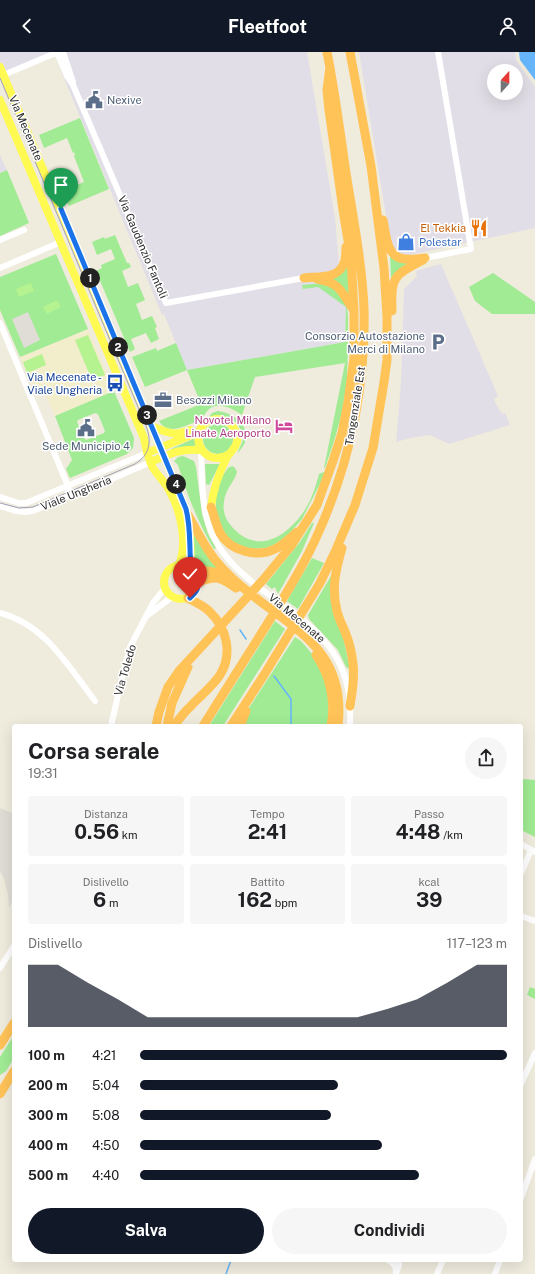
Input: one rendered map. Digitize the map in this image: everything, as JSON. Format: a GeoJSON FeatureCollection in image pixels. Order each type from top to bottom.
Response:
{"type":"FeatureCollection","features":[{"type":"Feature","properties":{"kind":"highway","name":"Tangenziale Est"},"geometry":{"type":"LineString","coordinates":[[204,724],[284,598],[316,540],[334,496],[348,453],[360,389],[364,308],[359,255],[327,52]]}},
{"type":"Feature","properties":{"kind":"highway"},"geometry":{"type":"LineString","coordinates":[[350,52],[370,166],[384,268],[387,317],[384,382],[373,448],[336,569],[334,582],[337,612],[347,638],[353,664],[353,681],[350,706]]}},
{"type":"Feature","properties":{"kind":"highway"},"geometry":{"type":"LineString","coordinates":[[156,724],[168,687],[179,671],[283,557],[303,528],[316,505],[342,433],[354,358],[354,311],[352,270],[327,90],[330,67]]}},
{"type":"Feature","properties":{"kind":"highway"},"geometry":{"type":"LineString","coordinates":[[370,166],[379,193],[387,241],[390,250],[402,259],[425,258]]}},
{"type":"Feature","properties":{"kind":"highway"},"geometry":{"type":"LineString","coordinates":[[304,278],[333,275],[339,271],[345,260],[348,238]]}},
{"type":"Feature","properties":{"kind":"highway"},"geometry":{"type":"LineString","coordinates":[[386,360],[391,348],[392,293],[394,282],[401,272],[425,258]]}},
{"type":"Feature","properties":{"kind":"highway"},"geometry":{"type":"LineString","coordinates":[[304,278],[324,280],[337,286],[346,296],[354,311]]}},
{"type":"Feature","properties":{"kind":"highway"},"geometry":{"type":"LineString","coordinates":[[232,724],[320,583],[356,505]]}},
{"type":"Feature","properties":{"kind":"highway"},"geometry":{"type":"LineString","coordinates":[[211,507],[218,528],[224,539],[239,549],[247,552],[263,553],[274,549],[303,528]]}},
{"type":"Feature","properties":{"kind":"highway"},"geometry":{"type":"LineString","coordinates":[[188,515],[213,557],[232,578],[305,635],[325,658],[333,672],[337,686],[340,713],[338,724]]}},
{"type":"Feature","properties":{"kind":"highway"},"geometry":{"type":"LineString","coordinates":[[193,570],[216,572],[232,578]]}},
{"type":"Feature","properties":{"kind":"highway"},"geometry":{"type":"LineString","coordinates":[[199,582],[210,577],[216,577],[226,582],[307,643],[320,661],[328,679],[333,707],[331,724]]}},
{"type":"Feature","properties":{"kind":"highway"},"geometry":{"type":"LineString","coordinates":[[176,724],[188,708],[219,676],[227,658],[228,648],[224,632],[213,615],[200,604],[188,598]]}},
{"type":"Feature","properties":{"kind":"highway"},"geometry":{"type":"LineString","coordinates":[[167,724],[179,684],[192,658]]}},
{"type":"Feature","properties":{"kind":"highway"},"geometry":{"type":"LineString","coordinates":[[241,724],[264,675]]}},
{"type":"Feature","properties":{"kind":"highway"},"geometry":{"type":"LineString","coordinates":[[0,1045],[12,1026]]}},
{"type":"Feature","properties":{"kind":"highway"},"geometry":{"type":"LineString","coordinates":[[0,1094],[12,1074]]}},
{"type":"Feature","properties":{"kind":"main road","name":"Via Mecenate"},"geometry":{"type":"LineString","coordinates":[[1,73],[186,509],[188,515],[193,570],[198,577],[199,582]]}},
{"type":"Feature","properties":{"kind":"main road","name":"Via Mecenate"},"geometry":{"type":"LineString","coordinates":[[0,100],[144,438],[147,453],[154,468],[170,491],[181,525],[183,551],[179,565]]}},
{"type":"Feature","properties":{"kind":"main road","name":"Via Mecenate"},"geometry":{"type":"LineString","coordinates":[[147,453],[161,448],[201,428],[209,421],[219,419],[226,421],[232,426],[236,434],[237,441],[234,449],[229,454],[215,486],[211,507]]}},
{"type":"Feature","properties":{"kind":"main road","name":"Via Mecenate"},"geometry":{"type":"LineString","coordinates":[[151,426],[173,434],[201,428]]}},
{"type":"Feature","properties":{"kind":"main road","name":"Via Mecenate"},"geometry":{"type":"LineString","coordinates":[[201,428],[198,440],[201,450]]}},
{"type":"Feature","properties":{"kind":"main road"},"geometry":{"type":"LineString","coordinates":[[151,462],[164,456],[187,449],[201,450],[208,456],[215,458],[223,457],[229,454]]}},
{"type":"Feature","properties":{"kind":"main road"},"geometry":{"type":"LineString","coordinates":[[193,570],[183,565],[172,567],[167,572],[164,581],[166,592],[172,597],[180,600],[188,598],[196,591],[199,582]]}},
{"type":"Feature","properties":{"kind":"street","name":"Via Gaudenzio Fantoli"},"geometry":{"type":"LineString","coordinates":[[1,73],[59,52],[67,76],[73,85],[166,303],[304,278]]}},
{"type":"Feature","properties":{"kind":"street"},"geometry":{"type":"LineString","coordinates":[[425,258],[471,249],[438,52]]}},
{"type":"Feature","properties":{"kind":"street"},"geometry":{"type":"LineString","coordinates":[[0,240],[24,230]]}},
{"type":"Feature","properties":{"kind":"street"},"geometry":{"type":"LineString","coordinates":[[0,268],[61,242]]}},
{"type":"Feature","properties":{"kind":"street"},"geometry":{"type":"LineString","coordinates":[[0,322],[68,486],[68,491],[65,497]]}},
{"type":"Feature","properties":{"kind":"street","name":"Via Mecenate"},"geometry":{"type":"LineString","coordinates":[[201,450],[205,507],[207,519],[214,537],[221,549],[242,574],[313,629],[328,644],[340,663],[345,676],[349,695],[350,724]]}},
{"type":"Feature","properties":{"kind":"street","name":"Viale Ungheria"},"geometry":{"type":"LineString","coordinates":[[19,503],[26,503],[147,453]]}},
{"type":"Feature","properties":{"kind":"street","name":"Viale Ungheria"},"geometry":{"type":"LineString","coordinates":[[0,506],[20,511],[33,510],[65,497],[77,494],[151,462]]}},
{"type":"Feature","properties":{"kind":"street"},"geometry":{"type":"LineString","coordinates":[[0,497],[19,503],[20,511]]}},
{"type":"Feature","properties":{"kind":"street","name":"Via Mecenate"},"geometry":{"type":"LineString","coordinates":[[211,507],[213,525],[221,549]]}},
{"type":"Feature","properties":{"kind":"street","name":"Via Toledo"},"geometry":{"type":"LineString","coordinates":[[111,724],[130,647],[153,603],[165,588]]}},
{"type":"Feature","properties":{"kind":"street"},"geometry":{"type":"LineString","coordinates":[[147,616],[172,597]]}},
{"type":"Feature","properties":{"kind":"street"},"geometry":{"type":"LineString","coordinates":[[0,613],[29,625],[47,639],[95,702]]}},
{"type":"Feature","properties":{"kind":"street"},"geometry":{"type":"LineString","coordinates":[[523,845],[533,851],[523,869]]}},
{"type":"Feature","properties":{"kind":"street"},"geometry":{"type":"LineString","coordinates":[[523,917],[535,921]]}},
{"type":"Feature","properties":{"kind":"street"},"geometry":{"type":"LineString","coordinates":[[0,968],[12,949]]}},
{"type":"Feature","properties":{"kind":"street"},"geometry":{"type":"LineString","coordinates":[[523,1079],[535,1052]]}},
{"type":"Feature","properties":{"kind":"street"},"geometry":{"type":"LineString","coordinates":[[523,1192],[535,1159]]}},
{"type":"Feature","properties":{"kind":"street"},"geometry":{"type":"LineString","coordinates":[[392,1262],[395,1266],[396,1274]]}},
{"type":"Feature","properties":{"kind":"street"},"geometry":{"type":"LineString","coordinates":[[396,1274],[399,1262]]}},
{"type":"Feature","properties":{"kind":"street"},"geometry":{"type":"LineString","coordinates":[[437,1274],[442,1262]]}},
{"type":"Feature","properties":{"kind":"street"},"geometry":{"type":"LineString","coordinates":[[495,1274],[499,1262]]}},
{"type":"Feature","properties":{"kind":"shaded area"},"geometry":{"type":"Polygon","coordinates":[[[0,52],[307,52],[335,218],[339,264],[346,307],[345,342],[187,370],[164,314],[162,315],[54,54],[3,74],[0,67],[0,52]]]}},
{"type":"Feature","properties":{"kind":"shaded area"},"geometry":{"type":"Polygon","coordinates":[[[359,52],[515,52],[516,60],[519,64],[487,64],[487,100],[523,100],[523,70],[535,87],[535,228],[405,256],[396,253],[391,246],[359,52]]]}},
{"type":"Feature","properties":{"kind":"shaded area"},"geometry":{"type":"Polygon","coordinates":[[[0,155],[7,170],[0,173],[0,155]]]}},
{"type":"Feature","properties":{"kind":"shaded area","name":"Consorzio Autostazione Merci di Milano"},"geometry":{"type":"Polygon","coordinates":[[[441,264],[498,396],[494,399],[496,404],[503,414],[505,413],[510,425],[449,444],[430,435],[396,442],[401,382],[404,289],[417,276],[416,271],[441,264]]]}},
{"type":"Feature","properties":{"kind":"shaded area"},"geometry":{"type":"Polygon","coordinates":[[[28,312],[40,340],[24,348],[12,319],[28,312]]]}},
{"type":"Feature","properties":{"kind":"shaded area"},"geometry":{"type":"Polygon","coordinates":[[[88,329],[114,391],[55,416],[42,387],[31,384],[20,357],[88,329]]]}},
{"type":"Feature","properties":{"kind":"shaded area"},"geometry":{"type":"Polygon","coordinates":[[[0,808],[12,813],[12,902],[9,908],[8,894],[0,871],[0,808]]]}},
{"type":"Feature","properties":{"kind":"green space"},"geometry":{"type":"Polygon","coordinates":[[[80,118],[109,189],[69,206],[62,191],[84,182],[74,156],[74,152],[73,153],[67,138],[44,148],[39,135],[80,118]]]}},
{"type":"Feature","properties":{"kind":"green space"},"geometry":{"type":"Polygon","coordinates":[[[7,170],[29,223],[0,236],[0,173],[7,170]]]}},
{"type":"Feature","properties":{"kind":"green space"},"geometry":{"type":"Polygon","coordinates":[[[115,235],[127,263],[129,263],[131,267],[122,271],[128,287],[138,283],[145,300],[136,304],[142,320],[152,316],[157,327],[155,328],[159,339],[151,343],[146,333],[131,339],[135,349],[130,352],[96,271],[102,268],[101,265],[115,259],[111,249],[97,255],[92,242],[104,237],[105,239],[115,235]]]}},
{"type":"Feature","properties":{"kind":"green space"},"geometry":{"type":"Polygon","coordinates":[[[56,254],[88,329],[20,357],[0,310],[0,277],[56,254]]]}},
{"type":"Feature","properties":{"kind":"green space"},"geometry":{"type":"Polygon","coordinates":[[[390,254],[407,264],[392,279],[391,278],[390,254]]]}},
{"type":"Feature","properties":{"kind":"green space"},"geometry":{"type":"Polygon","coordinates":[[[347,262],[349,296],[330,278],[347,262]]]}},
{"type":"Feature","properties":{"kind":"green space"},"geometry":{"type":"Polygon","coordinates":[[[493,273],[535,302],[535,314],[492,314],[475,301],[469,287],[493,273]]]}},
{"type":"Feature","properties":{"kind":"green space"},"geometry":{"type":"Polygon","coordinates":[[[31,283],[34,291],[19,297],[16,289],[31,283]]]}},
{"type":"Feature","properties":{"kind":"green space"},"geometry":{"type":"Polygon","coordinates":[[[323,283],[336,289],[347,307],[348,348],[346,390],[339,424],[325,468],[345,363],[255,377],[242,415],[228,408],[216,406],[210,408],[198,421],[174,429],[166,428],[159,421],[201,404],[187,370],[345,342],[346,307],[318,287],[303,289],[302,285],[323,283]]]}},
{"type":"Feature","properties":{"kind":"green space"},"geometry":{"type":"Polygon","coordinates":[[[57,300],[61,307],[47,314],[43,307],[57,300]]]}},
{"type":"Feature","properties":{"kind":"green space"},"geometry":{"type":"Polygon","coordinates":[[[88,335],[105,375],[92,380],[75,340],[88,335]]]}},
{"type":"Feature","properties":{"kind":"green space"},"geometry":{"type":"Polygon","coordinates":[[[176,343],[187,370],[145,387],[132,357],[156,348],[157,351],[176,343]]]}},
{"type":"Feature","properties":{"kind":"green space"},"geometry":{"type":"Polygon","coordinates":[[[42,354],[46,365],[27,373],[23,362],[42,354]]]}},
{"type":"Feature","properties":{"kind":"green space"},"geometry":{"type":"Polygon","coordinates":[[[114,391],[134,438],[133,448],[127,454],[70,478],[66,469],[72,460],[55,416],[114,391]],[[95,413],[78,420],[77,422],[86,440],[104,433],[105,431],[98,414],[95,413]]]}},
{"type":"Feature","properties":{"kind":"green space"},"geometry":{"type":"Polygon","coordinates":[[[218,411],[234,417],[242,424],[244,428],[246,439],[244,445],[238,453],[243,439],[242,432],[235,422],[229,418],[209,417],[212,413],[218,411]]]}},
{"type":"Feature","properties":{"kind":"green space"},"geometry":{"type":"Polygon","coordinates":[[[218,424],[224,425],[232,433],[232,445],[224,453],[218,454],[212,453],[204,445],[203,439],[204,433],[212,425],[218,424]]]}},
{"type":"Feature","properties":{"kind":"green space"},"geometry":{"type":"Polygon","coordinates":[[[195,439],[196,447],[179,447],[171,450],[171,449],[195,439]]]}},
{"type":"Feature","properties":{"kind":"green space"},"geometry":{"type":"Polygon","coordinates":[[[183,456],[194,461],[196,467],[202,514],[208,534],[216,548],[214,549],[198,519],[178,465],[174,461],[178,457],[183,456]]]}},
{"type":"Feature","properties":{"kind":"green space"},"geometry":{"type":"Polygon","coordinates":[[[205,464],[220,464],[209,485],[206,484],[205,464]]]}},
{"type":"Feature","properties":{"kind":"green space"},"geometry":{"type":"Polygon","coordinates":[[[232,466],[237,472],[225,497],[224,514],[234,529],[244,537],[254,541],[264,541],[274,538],[292,526],[306,508],[314,492],[319,474],[326,472],[302,519],[289,534],[274,545],[265,548],[252,549],[233,543],[225,535],[216,511],[216,493],[221,478],[228,468],[232,466]]]}},
{"type":"Feature","properties":{"kind":"green space"},"geometry":{"type":"Polygon","coordinates":[[[312,523],[314,523],[302,551],[278,594],[275,587],[272,589],[266,584],[300,542],[312,523]]]}},
{"type":"Feature","properties":{"kind":"green space"},"geometry":{"type":"Polygon","coordinates":[[[192,525],[219,570],[202,569],[197,565],[194,555],[192,525]]]}},
{"type":"Feature","properties":{"kind":"green space"},"geometry":{"type":"Polygon","coordinates":[[[312,558],[324,563],[298,609],[287,601],[312,558]]]}},
{"type":"Feature","properties":{"kind":"green space"},"geometry":{"type":"Polygon","coordinates":[[[331,576],[332,596],[350,669],[346,667],[338,650],[309,619],[308,615],[331,576]]]}},
{"type":"Feature","properties":{"kind":"green space"},"geometry":{"type":"Polygon","coordinates":[[[275,621],[285,629],[224,724],[210,724],[275,621]]]}},
{"type":"Feature","properties":{"kind":"green space"},"geometry":{"type":"Polygon","coordinates":[[[295,637],[301,641],[313,655],[321,668],[329,694],[328,724],[243,724],[249,708],[295,637]]]}},
{"type":"Feature","properties":{"kind":"green space"},"geometry":{"type":"Polygon","coordinates":[[[523,779],[535,780],[535,837],[523,831],[523,779]]]}},
{"type":"Feature","properties":{"kind":"green space"},"geometry":{"type":"Polygon","coordinates":[[[530,987],[535,989],[535,999],[527,995],[530,987]]]}},
{"type":"Feature","properties":{"kind":"green space"},"geometry":{"type":"Polygon","coordinates":[[[12,1038],[12,1061],[6,1071],[0,1075],[0,1057],[12,1038]]]}},
{"type":"Feature","properties":{"kind":"water"},"geometry":{"type":"Polygon","coordinates":[[[519,52],[535,52],[535,80],[523,64],[520,60],[519,52]]]}},
{"type":"Feature","properties":{"kind":"waterway"},"geometry":{"type":"LineString","coordinates":[[240,630],[246,639]]}},
{"type":"Feature","properties":{"kind":"waterway"},"geometry":{"type":"LineString","coordinates":[[274,676],[291,699],[291,724]]}},
{"type":"Feature","properties":{"kind":"waterway"},"geometry":{"type":"LineString","coordinates":[[226,1274],[230,1262]]}},
{"type":"Feature","properties":{"kind":"tram line"},"geometry":{"type":"LineString","coordinates":[[0,78],[146,426],[149,437],[147,452],[135,464],[33,507],[19,508],[0,503]]}},
{"type":"Feature","properties":{"kind":"place","name":"Nexive"},"geometry":{"type":"Point","coordinates":[94,100]}},
{"type":"Feature","properties":{"kind":"place","name":"El Tekkia"},"geometry":{"type":"Point","coordinates":[479,228]}},
{"type":"Feature","properties":{"kind":"place","name":"Polestar"},"geometry":{"type":"Point","coordinates":[406,242]}},
{"type":"Feature","properties":{"kind":"place","name":"Consorzio Autostazione Merci di Milano"},"geometry":{"type":"Point","coordinates":[438,342]}},
{"type":"Feature","properties":{"kind":"place","name":"Via Mecenate - Viale Ungheria"},"geometry":{"type":"Point","coordinates":[115,383]}},
{"type":"Feature","properties":{"kind":"place","name":"Besozzi Milano"},"geometry":{"type":"Point","coordinates":[163,400]}},
{"type":"Feature","properties":{"kind":"place","name":"Novotel Milano Linate Aeroporto"},"geometry":{"type":"Point","coordinates":[284,426]}},
{"type":"Feature","properties":{"kind":"place","name":"Sede Municipio 4"},"geometry":{"type":"Point","coordinates":[86,428]}},
{"type":"Feature","properties":{"kind":"route"},"geometry":{"type":"LineString","coordinates":[[61,209],[170,468],[188,515],[191,568],[196,573],[199,582],[196,591],[190,598]]}}]}
